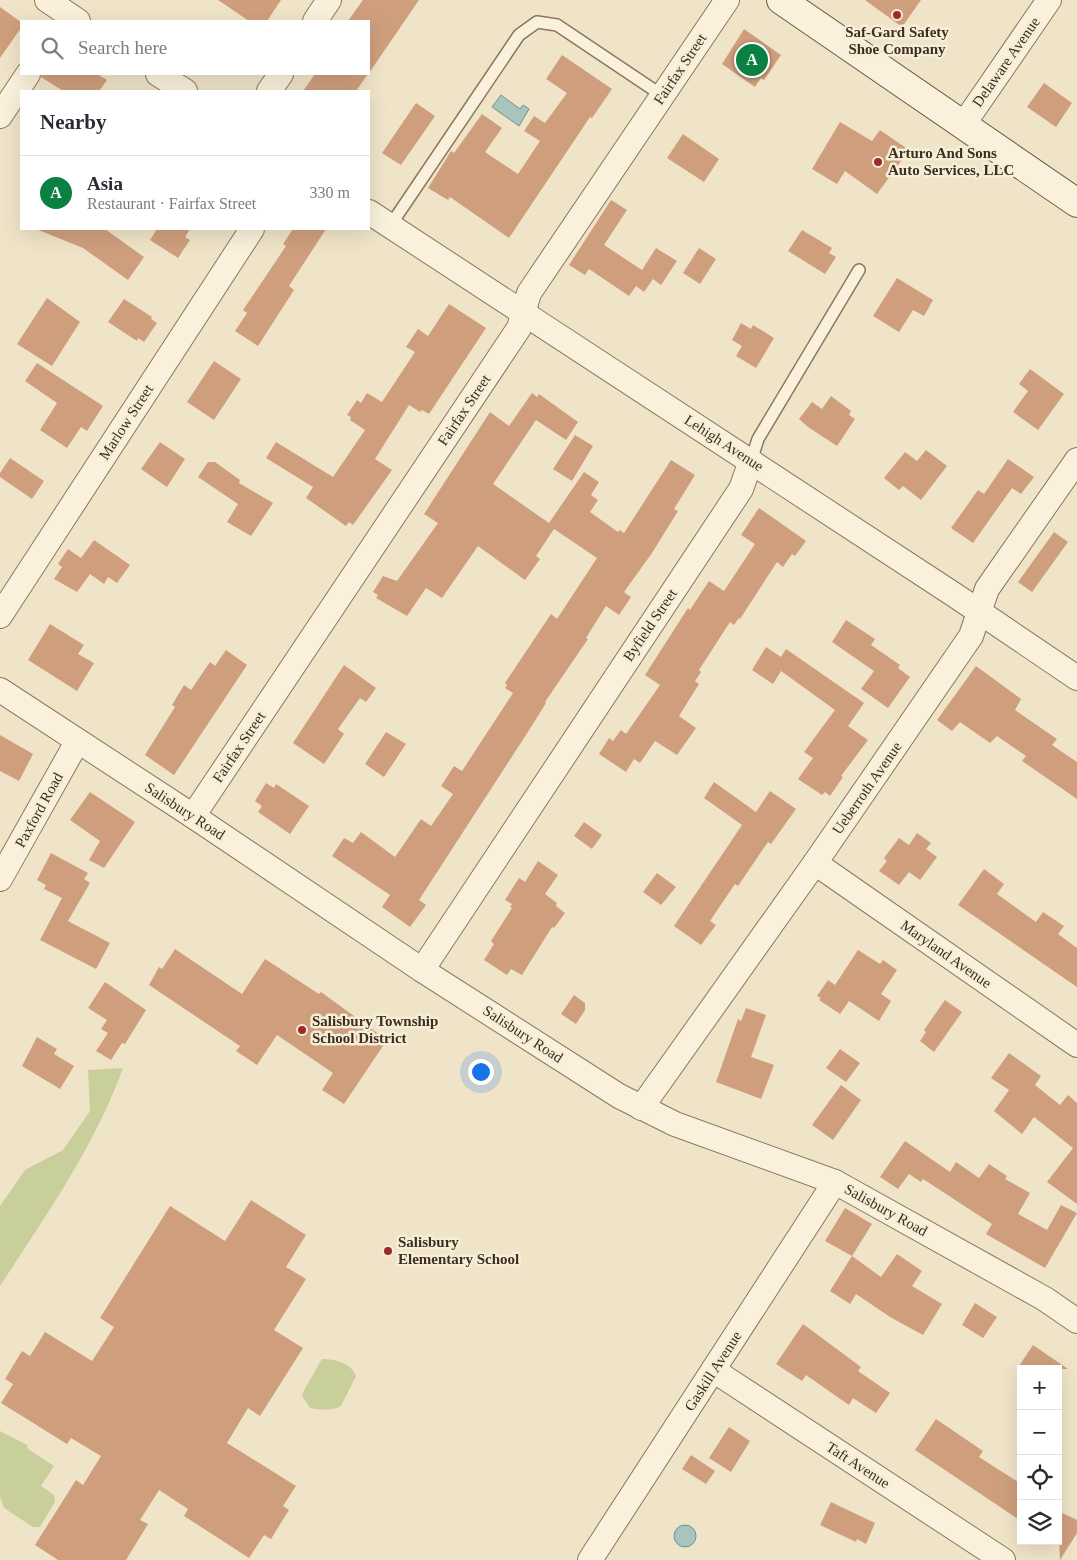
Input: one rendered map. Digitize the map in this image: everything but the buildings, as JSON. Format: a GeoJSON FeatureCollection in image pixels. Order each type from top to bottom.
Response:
{"type":"FeatureCollection","features":[{"type":"Feature","properties":{"kind":"main road"},"geometry":{"type":"LineString","coordinates":[[781,0],[1077,203]]}},
{"type":"Feature","properties":{"kind":"street"},"geometry":{"type":"LineString","coordinates":[[47,0],[69,19]]}},
{"type":"Feature","properties":{"kind":"street"},"geometry":{"type":"LineString","coordinates":[[316,20],[329,0]]}},
{"type":"Feature","properties":{"kind":"street","name":"Fairfax Street"},"geometry":{"type":"LineString","coordinates":[[193,816],[519,328],[530,293],[727,0]]}},
{"type":"Feature","properties":{"kind":"street","name":"Delaware Avenue"},"geometry":{"type":"LineString","coordinates":[[963,125],[1049,0]]}},
{"type":"Feature","properties":{"kind":"street"},"geometry":{"type":"LineString","coordinates":[[0,116],[27,75]]}},
{"type":"Feature","properties":{"kind":"street"},"geometry":{"type":"LineString","coordinates":[[160,75],[183,90]]}},
{"type":"Feature","properties":{"kind":"street"},"geometry":{"type":"LineString","coordinates":[[270,90],[279,75]]}},
{"type":"Feature","properties":{"kind":"street","name":"Lehigh Avenue"},"geometry":{"type":"LineString","coordinates":[[370,213],[751,461],[1077,678]]}},
{"type":"Feature","properties":{"kind":"street","name":"Marlow Street"},"geometry":{"type":"LineString","coordinates":[[0,616],[251,230]]}},
{"type":"Feature","properties":{"kind":"street","name":"Ueberroth Avenue"},"geometry":{"type":"LineString","coordinates":[[641,1108],[815,863],[971,636],[987,589],[1077,460]]}},
{"type":"Feature","properties":{"kind":"street","name":"Byfield Street"},"geometry":{"type":"LineString","coordinates":[[422,970],[740,489],[751,461]]}},
{"type":"Feature","properties":{"kind":"street","name":"Salisbury Road"},"geometry":{"type":"LineString","coordinates":[[0,690],[193,816],[422,970],[641,1108],[675,1124],[835,1182],[1045,1299],[1077,1321]]}},
{"type":"Feature","properties":{"kind":"street","name":"Paxford Road"},"geometry":{"type":"LineString","coordinates":[[0,879],[77,742]]}},
{"type":"Feature","properties":{"kind":"street","name":"Maryland Avenue"},"geometry":{"type":"LineString","coordinates":[[815,863],[1077,1045]]}},
{"type":"Feature","properties":{"kind":"street","name":"Gaskill Avenue"},"geometry":{"type":"LineString","coordinates":[[590,1560],[835,1182]]}},
{"type":"Feature","properties":{"kind":"street","name":"Taft Avenue"},"geometry":{"type":"LineString","coordinates":[[713,1370],[1003,1560]]}},
{"type":"Feature","properties":{"kind":"lane"},"geometry":{"type":"LineString","coordinates":[[390,226],[519,35],[537,22],[557,25],[662,96]]}},
{"type":"Feature","properties":{"kind":"lane","name":"Byfield Street"},"geometry":{"type":"LineString","coordinates":[[751,461],[758,439],[859,270]]}},
{"type":"Feature","properties":{"kind":"green space"},"geometry":{"type":"Polygon","coordinates":[[[123,1068],[112,1097],[84,1153],[0,1286],[0,1206],[25,1170],[63,1150],[90,1111],[88,1070],[123,1068]]]}},
{"type":"Feature","properties":{"kind":"green space"},"geometry":{"type":"Polygon","coordinates":[[[322,1359],[346,1365],[356,1376],[341,1406],[334,1409],[310,1408],[302,1396],[322,1359]]]}},
{"type":"Feature","properties":{"kind":"green space"},"geometry":{"type":"Polygon","coordinates":[[[0,1431],[27,1445],[28,1449],[54,1466],[41,1486],[54,1495],[55,1502],[40,1527],[33,1527],[4,1508],[0,1497],[0,1431]]]}},
{"type":"Feature","properties":{"kind":"water"},"geometry":{"type":"Polygon","coordinates":[[[501,95],[520,109],[523,105],[529,109],[519,126],[492,107],[501,95]]]}},
{"type":"Feature","properties":{"kind":"water"},"geometry":{"type":"Polygon","coordinates":[[[685,1525],[693,1528],[696,1536],[693,1544],[685,1547],[677,1544],[674,1536],[677,1528],[685,1525]]]}},
{"type":"Feature","properties":{"kind":"place","name":"Saf-Gard Safety Shoe Company"},"geometry":{"type":"Point","coordinates":[897,15]}},
{"type":"Feature","properties":{"kind":"place","name":"Asia"},"geometry":{"type":"Point","coordinates":[752,60]}},
{"type":"Feature","properties":{"kind":"place","name":"Arturo And Sons Auto Services, LLC"},"geometry":{"type":"Point","coordinates":[878,162]}},
{"type":"Feature","properties":{"kind":"place","name":"Salisbury Township School District"},"geometry":{"type":"Point","coordinates":[302,1030]}},
{"type":"Feature","properties":{"kind":"place","name":"Salisbury Elementary School"},"geometry":{"type":"Point","coordinates":[388,1251]}}]}
